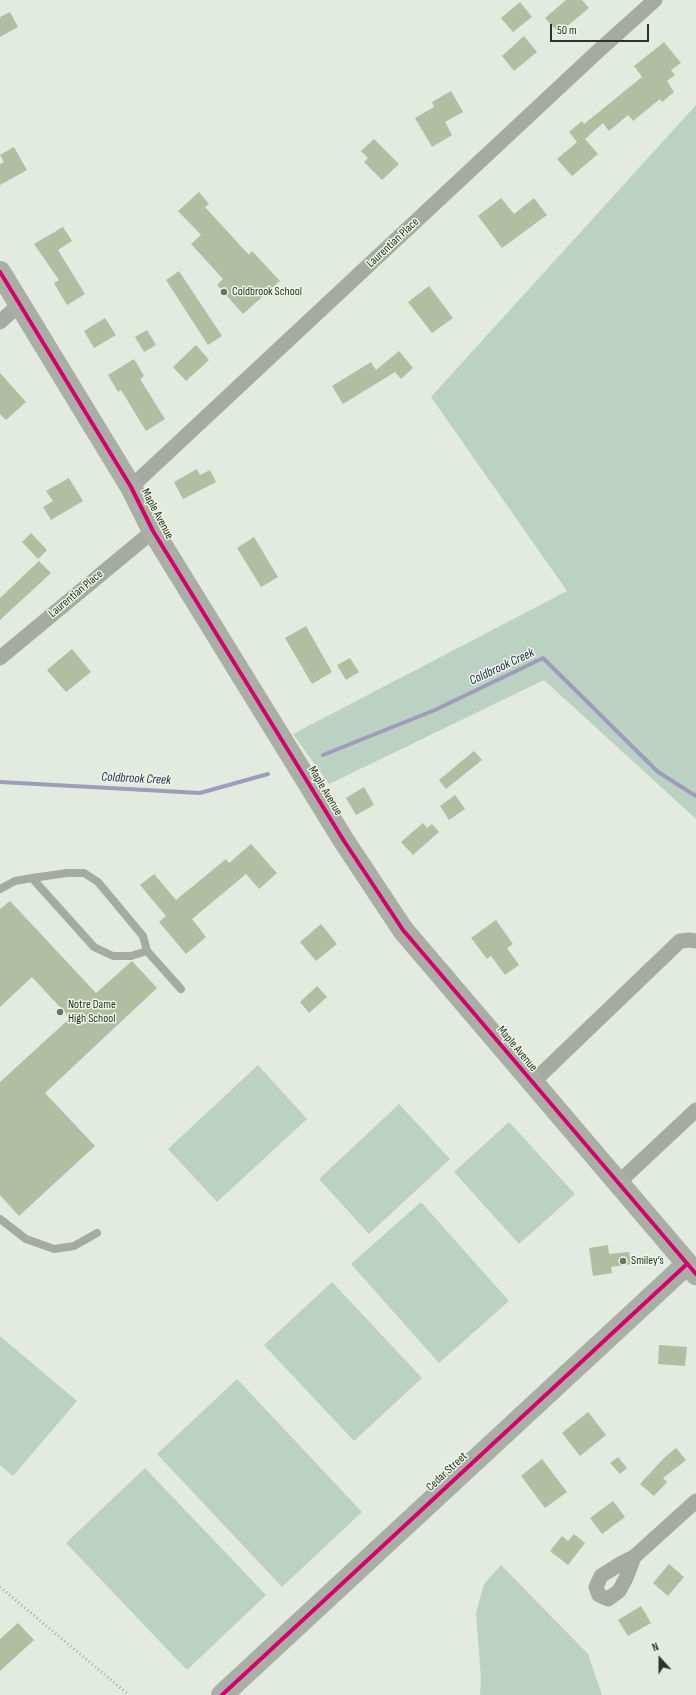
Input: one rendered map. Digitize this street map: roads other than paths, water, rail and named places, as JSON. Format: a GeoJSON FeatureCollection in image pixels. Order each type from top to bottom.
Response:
{"type":"FeatureCollection","features":[{"type":"Feature","properties":{"kind":"main road","name":"Maple Avenue"},"geometry":{"type":"LineString","coordinates":[[0,272],[131,486],[153,531],[344,841],[403,930],[691,1269]]}},
{"type":"Feature","properties":{"kind":"main road","name":"Cedar Street"},"geometry":{"type":"LineString","coordinates":[[222,1695],[691,1269]]}},
{"type":"Feature","properties":{"kind":"street","name":"Laurentian Place"},"geometry":{"type":"LineString","coordinates":[[131,486],[596,53],[655,0]]}},
{"type":"Feature","properties":{"kind":"street"},"geometry":{"type":"LineString","coordinates":[[0,322],[20,304]]}},
{"type":"Feature","properties":{"kind":"street","name":"Laurentian Place"},"geometry":{"type":"LineString","coordinates":[[0,658],[153,531]]}},
{"type":"Feature","properties":{"kind":"street"},"geometry":{"type":"LineString","coordinates":[[532,1083],[680,941],[696,941]]}},
{"type":"Feature","properties":{"kind":"street"},"geometry":{"type":"LineString","coordinates":[[618,1183],[696,1110]]}},
{"type":"Feature","properties":{"kind":"street"},"geometry":{"type":"LineString","coordinates":[[634,1557],[696,1502]]}},
{"type":"Feature","properties":{"kind":"lane"},"geometry":{"type":"LineString","coordinates":[[0,889],[15,881],[67,873],[84,873],[98,882],[143,936],[147,951],[181,989]]}},
{"type":"Feature","properties":{"kind":"lane"},"geometry":{"type":"LineString","coordinates":[[32,878],[94,947],[113,956],[131,956],[147,951]]}},
{"type":"Feature","properties":{"kind":"lane"},"geometry":{"type":"LineString","coordinates":[[0,1219],[26,1239],[54,1249],[74,1246],[97,1233]]}},
{"type":"Feature","properties":{"kind":"waterway","name":"Coldbrook Creek"},"geometry":{"type":"LineString","coordinates":[[323,755],[435,710],[543,658],[658,772],[696,796]]}},
{"type":"Feature","properties":{"kind":"waterway","name":"Coldbrook Creek"},"geometry":{"type":"LineString","coordinates":[[0,782],[200,793],[268,774]]}},
{"type":"Feature","properties":{"kind":"railway"},"geometry":{"type":"LineString","coordinates":[[0,1587],[129,1695]]}},
{"type":"Feature","properties":{"kind":"place","name":"Coldbrook School"},"geometry":{"type":"Point","coordinates":[224,292]}},
{"type":"Feature","properties":{"kind":"place","name":"Notre Dame High School"},"geometry":{"type":"Point","coordinates":[60,1012]}},
{"type":"Feature","properties":{"kind":"place","name":"Smiley’s"},"geometry":{"type":"Point","coordinates":[623,1261]}}]}
